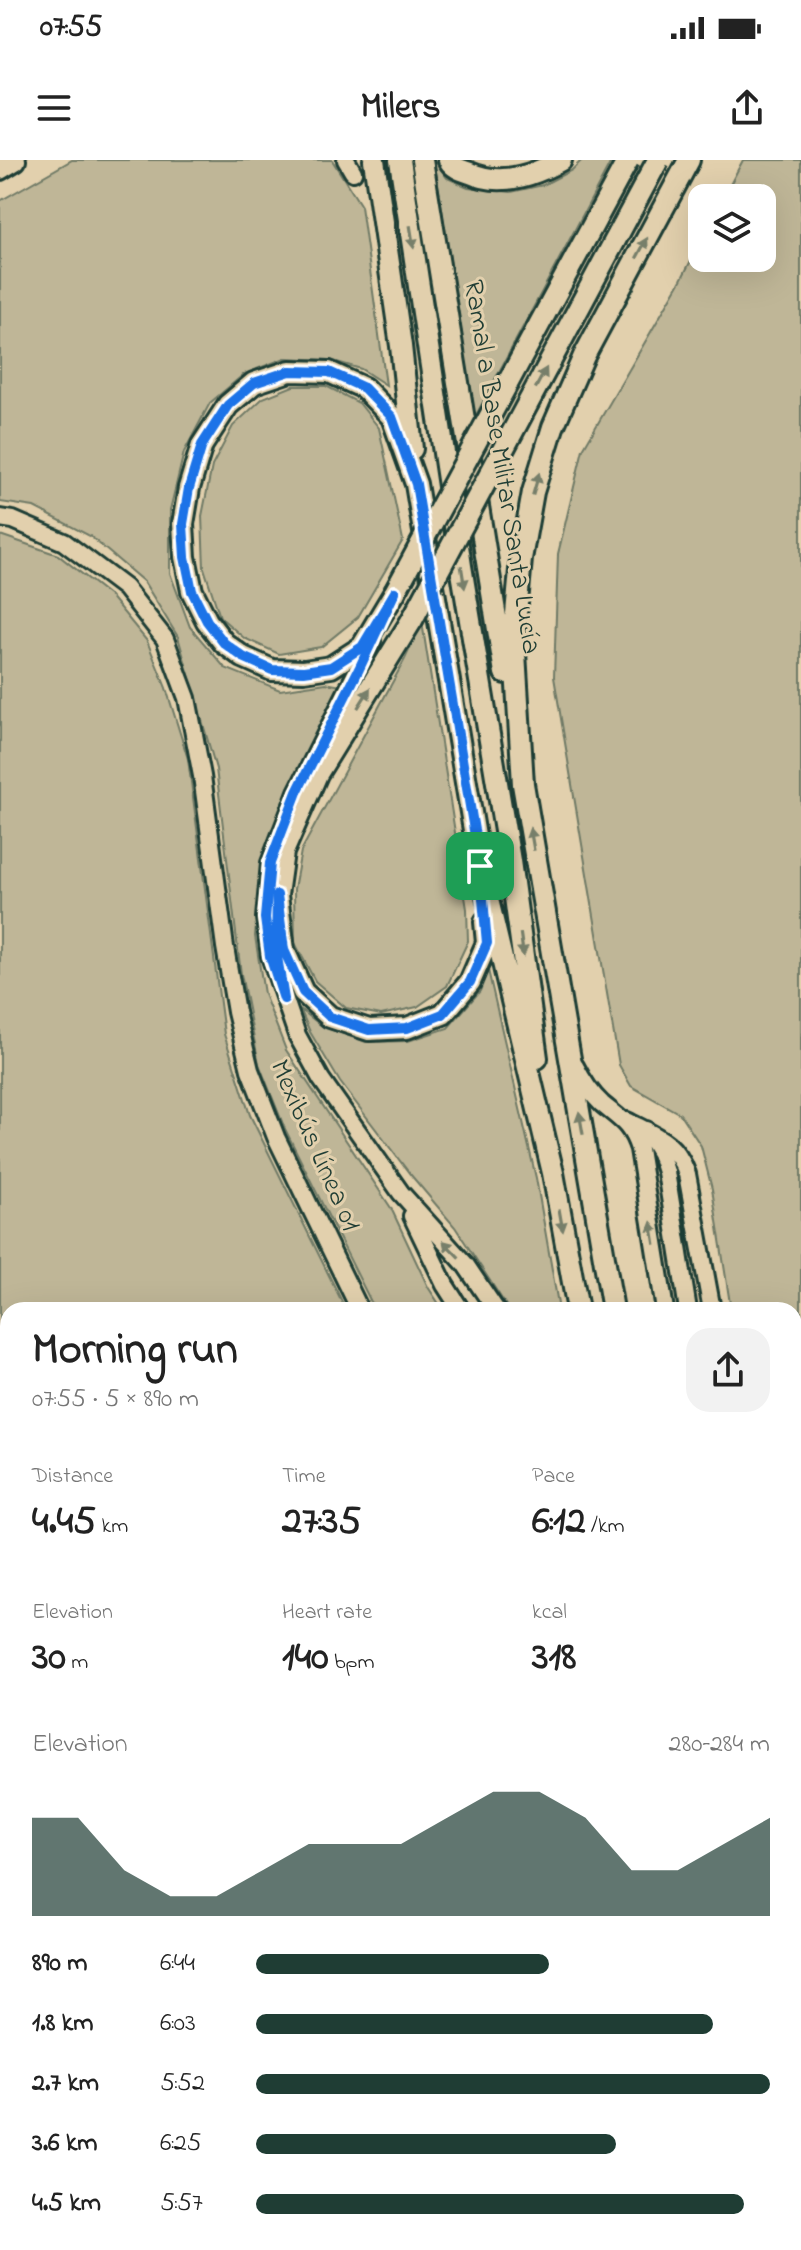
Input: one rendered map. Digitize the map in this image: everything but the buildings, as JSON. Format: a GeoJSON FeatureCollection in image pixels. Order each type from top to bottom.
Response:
{"type":"FeatureCollection","features":[{"type":"Feature","properties":{"kind":"main road"},"geometry":{"type":"LineString","coordinates":[[0,169],[15,160]]}},
{"type":"Feature","properties":{"kind":"main road"},"geometry":{"type":"LineString","coordinates":[[374,160],[401,346],[416,484],[480,866],[553,1173]]}},
{"type":"Feature","properties":{"kind":"main road"},"geometry":{"type":"LineString","coordinates":[[400,160],[461,566],[510,861],[553,1173],[577,1302]]}},
{"type":"Feature","properties":{"kind":"main road","name":"Ramal a Base Militar Santa Lucía"},"geometry":{"type":"LineString","coordinates":[[422,160],[523,784]]}},
{"type":"Feature","properties":{"kind":"main road"},"geometry":{"type":"LineString","coordinates":[[449,160],[453,166],[477,176],[510,180],[542,171],[561,160]]}},
{"type":"Feature","properties":{"kind":"main road"},"geometry":{"type":"LineString","coordinates":[[416,484],[392,417],[364,388],[329,372],[290,371],[254,383],[228,405],[202,445],[189,488],[183,524],[185,557],[192,591],[207,621],[224,643],[243,657],[272,670],[304,671],[331,667],[362,647],[395,592],[628,160]]}},
{"type":"Feature","properties":{"kind":"main road"},"geometry":{"type":"LineString","coordinates":[[480,866],[487,943],[470,982],[443,1014],[407,1028],[369,1030],[330,1017],[303,992],[284,950],[277,895],[283,852],[317,774],[412,620],[658,160]]}},
{"type":"Feature","properties":{"kind":"main road"},"geometry":{"type":"LineString","coordinates":[[612,1302],[523,784],[514,636],[521,559],[533,492],[553,427],[584,356],[689,160]]}},
{"type":"Feature","properties":{"kind":"street","name":"Mexibús Línea 01"},"geometry":{"type":"LineString","coordinates":[[0,518],[13,520],[64,542],[125,588],[165,639],[187,698],[202,776],[236,1012],[250,1070],[276,1137],[356,1302]]}},
{"type":"Feature","properties":{"kind":"street","name":"Mexibús Línea 01"},"geometry":{"type":"LineString","coordinates":[[395,592],[297,792],[270,863],[265,918],[270,956],[297,1035],[321,1079],[401,1193],[465,1264],[491,1302]]}},
{"type":"Feature","properties":{"kind":"street","name":"Mexibús Línea 01"},"geometry":{"type":"LineString","coordinates":[[277,895],[276,951],[284,999]]}},
{"type":"Feature","properties":{"kind":"street"},"geometry":{"type":"LineString","coordinates":[[566,1036],[586,1087],[621,1118],[669,1142],[681,1158],[687,1174],[711,1302]]}},
{"type":"Feature","properties":{"kind":"street"},"geometry":{"type":"LineString","coordinates":[[621,1118],[633,1133],[639,1149],[664,1302]]}},
{"type":"Feature","properties":{"kind":"street"},"geometry":{"type":"LineString","coordinates":[[646,1130],[660,1153],[666,1172],[687,1302]]}},
{"type":"Feature","properties":{"kind":"street","name":"Mexibús Línea 01"},"geometry":{"type":"LineString","coordinates":[[401,1193],[456,1302]]}},
{"type":"Feature","properties":{"kind":"shaded area"},"geometry":{"type":"Polygon","coordinates":[[[72,160],[332,160],[361,206],[386,385],[361,369],[330,360],[285,358],[244,374],[210,403],[184,452],[170,510],[170,573],[190,627],[225,668],[280,690],[326,683],[341,686],[336,704],[285,799],[262,864],[255,936],[264,994],[286,1050],[391,1208],[438,1302],[371,1302],[285,1129],[259,1064],[241,974],[216,769],[178,637],[144,582],[90,536],[34,507],[0,502],[0,201],[72,160]]]}},
{"type":"Feature","properties":{"kind":"shaded area"},"geometry":{"type":"Polygon","coordinates":[[[434,160],[447,178],[468,187],[511,192],[543,185],[572,170],[582,160],[612,160],[475,417],[434,160]]]}},
{"type":"Feature","properties":{"kind":"shaded area"},"geometry":{"type":"Polygon","coordinates":[[[743,160],[801,160],[801,1302],[730,1302],[712,1189],[701,1146],[680,1114],[631,1086],[619,1065],[554,677],[558,554],[583,449],[688,266],[688,272],[776,272],[776,184],[730,184],[743,160]]]}},
{"type":"Feature","properties":{"kind":"shaded area"},"geometry":{"type":"Polygon","coordinates":[[[293,386],[326,386],[359,403],[379,428],[403,540],[358,617],[321,647],[279,654],[244,638],[220,617],[204,568],[202,516],[212,466],[233,426],[263,398],[293,386]]]}},
{"type":"Feature","properties":{"kind":"shaded area"},"geometry":{"type":"Polygon","coordinates":[[[0,535],[58,555],[110,596],[147,641],[166,688],[188,759],[224,1034],[250,1115],[342,1302],[0,1302],[0,535]]]}},
{"type":"Feature","properties":{"kind":"shaded area"},"geometry":{"type":"Polygon","coordinates":[[[422,622],[467,909],[468,941],[447,986],[417,1007],[381,1015],[346,1008],[315,981],[295,943],[294,889],[301,851],[422,622]]]}},
{"type":"Feature","properties":{"kind":"shaded area"},"geometry":{"type":"Polygon","coordinates":[[[488,970],[536,1178],[558,1302],[504,1302],[455,1227],[340,1082],[300,1009],[322,1026],[366,1042],[408,1041],[448,1028],[480,991],[488,970]]]}},
{"type":"Feature","properties":{"kind":"route"},"geometry":{"type":"LineString","coordinates":[[290,371],[329,372],[364,388],[392,417],[416,484],[480,866],[487,943],[470,982],[443,1014],[407,1028],[369,1030],[330,1017],[303,992],[284,950],[277,895],[276,951],[284,999],[270,956],[265,918],[270,863],[297,792],[395,592],[362,647],[331,667],[304,671],[272,670],[243,657],[224,643],[207,621],[192,591],[185,557],[183,524],[189,488],[202,445],[228,405],[254,383],[290,371]]}}]}
